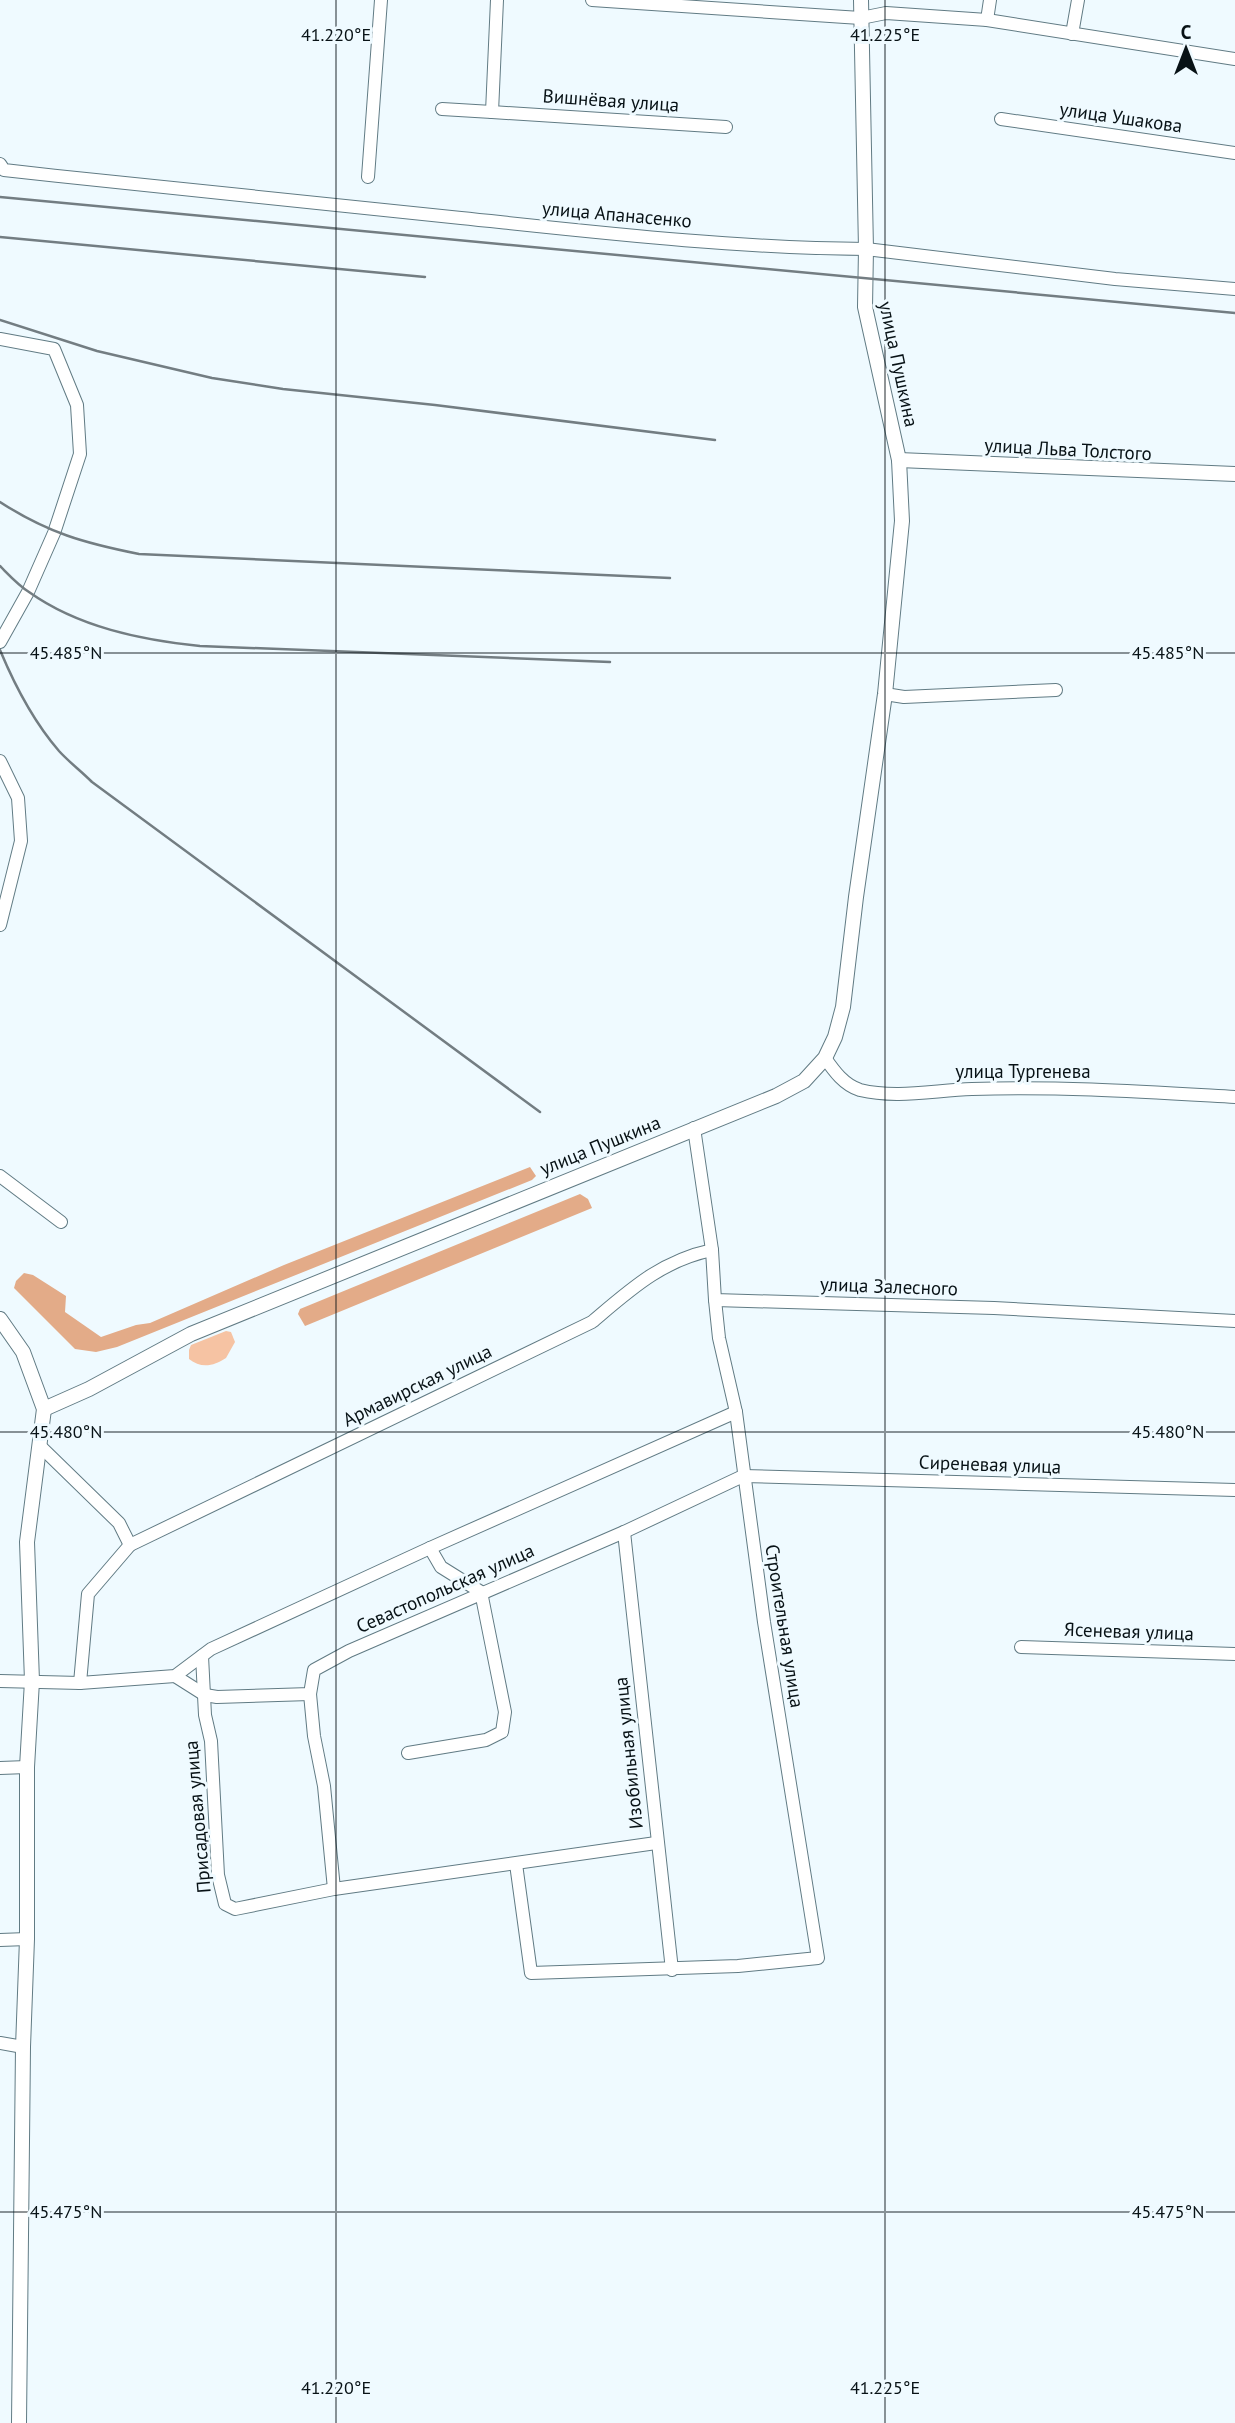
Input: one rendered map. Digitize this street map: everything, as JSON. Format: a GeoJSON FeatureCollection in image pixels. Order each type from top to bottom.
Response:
{"type":"FeatureCollection","features":[{"type":"Feature","properties":{"kind":"main road","name":"улица Пушкина"},"geometry":{"type":"LineString","coordinates":[[44,1409],[89,1389],[191,1334],[785,1091],[804,1081],[825,1058],[835,1037],[843,1007],[885,694],[902,521],[899,460],[865,307],[860,0]]}},
{"type":"Feature","properties":{"kind":"main road","name":"улица Льва Толстого"},"geometry":{"type":"LineString","coordinates":[[899,460],[1235,474]]}},
{"type":"Feature","properties":{"kind":"main road"},"geometry":{"type":"LineString","coordinates":[[0,1319],[23,1352],[44,1409],[27,1542],[32,1681],[27,1767],[19,2423]]}},
{"type":"Feature","properties":{"kind":"street"},"geometry":{"type":"LineString","coordinates":[[368,177],[381,0]]}},
{"type":"Feature","properties":{"kind":"street"},"geometry":{"type":"LineString","coordinates":[[492,112],[497,0]]}},
{"type":"Feature","properties":{"kind":"street"},"geometry":{"type":"LineString","coordinates":[[592,0],[861,18],[886,13],[987,20],[1235,59]]}},
{"type":"Feature","properties":{"kind":"street"},"geometry":{"type":"LineString","coordinates":[[987,20],[990,0]]}},
{"type":"Feature","properties":{"kind":"street"},"geometry":{"type":"LineString","coordinates":[[1072,34],[1077,0]]}},
{"type":"Feature","properties":{"kind":"street","name":"Вишнёвая улица"},"geometry":{"type":"LineString","coordinates":[[442,109],[726,127]]}},
{"type":"Feature","properties":{"kind":"street","name":"улица Ушакова"},"geometry":{"type":"LineString","coordinates":[[1001,119],[1235,153]]}},
{"type":"Feature","properties":{"kind":"street","name":"улица Апанасенко"},"geometry":{"type":"LineString","coordinates":[[0,164],[4,170],[17,172],[507,223],[652,237],[827,249],[866,249],[1115,279],[1235,289]]}},
{"type":"Feature","properties":{"kind":"street"},"geometry":{"type":"LineString","coordinates":[[0,339],[54,349],[77,405],[80,454],[54,533],[28,592],[0,642]]}},
{"type":"Feature","properties":{"kind":"street"},"geometry":{"type":"LineString","coordinates":[[885,694],[904,697],[1056,690]]}},
{"type":"Feature","properties":{"kind":"street"},"geometry":{"type":"LineString","coordinates":[[0,761],[18,798],[21,841],[0,925]]}},
{"type":"Feature","properties":{"kind":"street","name":"улица Тургенева"},"geometry":{"type":"LineString","coordinates":[[825,1058],[840,1079],[859,1089],[905,1094],[986,1089],[1109,1090],[1235,1097]]}},
{"type":"Feature","properties":{"kind":"street"},"geometry":{"type":"LineString","coordinates":[[694,1128],[712,1250],[715,1300]]}},
{"type":"Feature","properties":{"kind":"street"},"geometry":{"type":"LineString","coordinates":[[0,1176],[61,1222]]}},
{"type":"Feature","properties":{"kind":"street","name":"Армавирская улица"},"geometry":{"type":"LineString","coordinates":[[80,1683],[88,1594],[130,1545],[592,1322],[646,1276],[695,1254],[712,1250]]}},
{"type":"Feature","properties":{"kind":"street","name":"улица Залесного"},"geometry":{"type":"LineString","coordinates":[[715,1300],[994,1308],[1235,1321]]}},
{"type":"Feature","properties":{"kind":"street","name":"Строительная улица"},"geometry":{"type":"LineString","coordinates":[[672,1970],[818,1958],[764,1622],[736,1412],[719,1338],[715,1300]]}},
{"type":"Feature","properties":{"kind":"street"},"geometry":{"type":"LineString","coordinates":[[0,1681],[80,1683],[175,1676],[223,1644],[430,1548],[736,1412]]}},
{"type":"Feature","properties":{"kind":"street"},"geometry":{"type":"LineString","coordinates":[[41,1447],[119,1523],[130,1545]]}},
{"type":"Feature","properties":{"kind":"street","name":"Сиреневая улица"},"geometry":{"type":"LineString","coordinates":[[743,1476],[1235,1490]]}},
{"type":"Feature","properties":{"kind":"street","name":"Севастопольская улица"},"geometry":{"type":"LineString","coordinates":[[310,1694],[314,1670],[349,1651],[624,1532],[743,1476]]}},
{"type":"Feature","properties":{"kind":"street","name":"Изобильная улица"},"geometry":{"type":"LineString","coordinates":[[624,1532],[672,1970]]}},
{"type":"Feature","properties":{"kind":"street"},"geometry":{"type":"LineString","coordinates":[[408,1753],[486,1740],[502,1732],[505,1712],[481,1592],[441,1567],[430,1548]]}},
{"type":"Feature","properties":{"kind":"street","name":"Ясеневая улица"},"geometry":{"type":"LineString","coordinates":[[1021,1647],[1235,1654]]}},
{"type":"Feature","properties":{"kind":"street","name":"Присадовая улица"},"geometry":{"type":"LineString","coordinates":[[202,1657],[205,1715],[211,1741],[218,1875],[225,1904],[235,1909],[334,1889],[656,1843]]}},
{"type":"Feature","properties":{"kind":"street"},"geometry":{"type":"LineString","coordinates":[[175,1676],[205,1695],[217,1697],[310,1694],[314,1735],[324,1786],[334,1889]]}},
{"type":"Feature","properties":{"kind":"street"},"geometry":{"type":"LineString","coordinates":[[0,1768],[27,1767]]}},
{"type":"Feature","properties":{"kind":"street"},"geometry":{"type":"LineString","coordinates":[[516,1864],[531,1973],[672,1970]]}},
{"type":"Feature","properties":{"kind":"street"},"geometry":{"type":"LineString","coordinates":[[0,1940],[27,1939]]}},
{"type":"Feature","properties":{"kind":"street"},"geometry":{"type":"LineString","coordinates":[[0,2043],[23,2047]]}},
{"type":"Feature","properties":{"kind":"shaded area"},"geometry":{"type":"Polygon","coordinates":[[[530,1167],[536,1176],[532,1180],[117,1347],[96,1352],[75,1349],[14,1288],[16,1281],[24,1273],[33,1275],[66,1296],[65,1312],[101,1337],[150,1323],[284,1265],[530,1167]]]}},
{"type":"Feature","properties":{"kind":"shaded area"},"geometry":{"type":"Polygon","coordinates":[[[580,1194],[588,1199],[592,1208],[305,1326],[298,1314],[300,1309],[580,1194]]]}},
{"type":"Feature","properties":{"kind":"shaded area"},"geometry":{"type":"Polygon","coordinates":[[[226,1331],[231,1332],[235,1342],[226,1358],[208,1365],[189,1359],[191,1345],[226,1331]]]}},
{"type":"Feature","properties":{"kind":"railway"},"geometry":{"type":"LineString","coordinates":[[0,197],[1235,313]]}},
{"type":"Feature","properties":{"kind":"railway"},"geometry":{"type":"LineString","coordinates":[[0,237],[425,277]]}},
{"type":"Feature","properties":{"kind":"railway"},"geometry":{"type":"LineString","coordinates":[[0,320],[97,351],[212,378],[283,389],[715,440]]}},
{"type":"Feature","properties":{"kind":"railway"},"geometry":{"type":"LineString","coordinates":[[0,502],[34,522],[67,536],[139,554],[670,578]]}},
{"type":"Feature","properties":{"kind":"railway"},"geometry":{"type":"LineString","coordinates":[[0,566],[25,589],[68,614],[111,630],[155,640],[200,646],[610,662]]}},
{"type":"Feature","properties":{"kind":"railway"},"geometry":{"type":"LineString","coordinates":[[0,650],[18,690],[41,728],[59,751],[92,782],[540,1112]]}}]}
